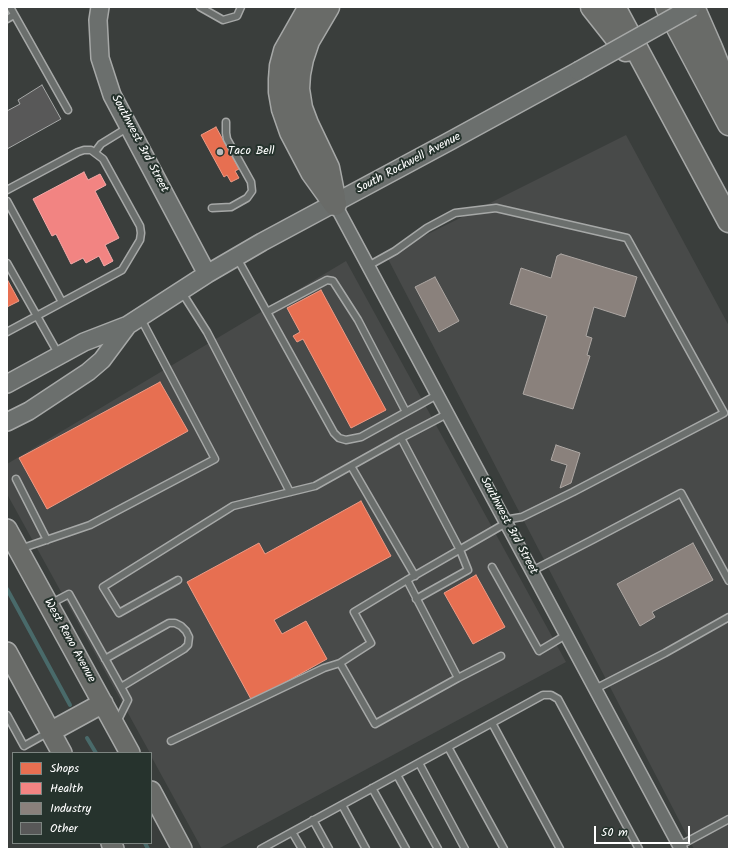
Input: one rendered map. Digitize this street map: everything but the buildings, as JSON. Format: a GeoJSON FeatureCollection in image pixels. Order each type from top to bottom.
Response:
{"type":"FeatureCollection","features":[{"type":"Feature","properties":{"kind":"highway"},"geometry":{"type":"LineString","coordinates":[[310,7],[285,51],[281,66],[280,92],[283,109],[291,132],[312,172],[335,204]]}},
{"type":"Feature","properties":{"kind":"highway"},"geometry":{"type":"LineString","coordinates":[[328,7],[308,41],[302,59],[298,89],[307,124],[328,168],[335,204]]}},
{"type":"Feature","properties":{"kind":"highway"},"geometry":{"type":"LineString","coordinates":[[592,7],[665,102]]}},
{"type":"Feature","properties":{"kind":"highway"},"geometry":{"type":"LineString","coordinates":[[614,7],[729,221]]}},
{"type":"Feature","properties":{"kind":"highway"},"geometry":{"type":"LineString","coordinates":[[667,7],[729,124]]}},
{"type":"Feature","properties":{"kind":"highway"},"geometry":{"type":"LineString","coordinates":[[692,7],[711,48],[729,93]]}},
{"type":"Feature","properties":{"kind":"main road","name":"Southwest 3rd Street"},"geometry":{"type":"LineString","coordinates":[[100,7],[98,20],[100,58],[112,95],[207,274]]}},
{"type":"Feature","properties":{"kind":"main road","name":"South Rockwell Avenue"},"geometry":{"type":"LineString","coordinates":[[134,321],[236,257],[578,71],[692,7]]}},
{"type":"Feature","properties":{"kind":"main road"},"geometry":{"type":"LineString","coordinates":[[7,384],[84,342],[134,321]]}},
{"type":"Feature","properties":{"kind":"main road"},"geometry":{"type":"LineString","coordinates":[[7,422],[29,411],[88,372],[102,360],[134,321]]}},
{"type":"Feature","properties":{"kind":"main road","name":"West Reno Avenue"},"geometry":{"type":"LineString","coordinates":[[7,529],[129,752]]}},
{"type":"Feature","properties":{"kind":"main road"},"geometry":{"type":"LineString","coordinates":[[7,652],[61,752]]}},
{"type":"Feature","properties":{"kind":"main road"},"geometry":{"type":"LineString","coordinates":[[50,732],[103,703]]}},
{"type":"Feature","properties":{"kind":"main road"},"geometry":{"type":"LineString","coordinates":[[152,793],[182,849]]}},
{"type":"Feature","properties":{"kind":"street","name":"Southwest 3rd Street"},"geometry":{"type":"LineString","coordinates":[[335,204],[680,847]]}},
{"type":"Feature","properties":{"kind":"lane"},"geometry":{"type":"LineString","coordinates":[[10,7],[68,110]]}},
{"type":"Feature","properties":{"kind":"lane"},"geometry":{"type":"LineString","coordinates":[[200,7],[223,20],[237,16],[241,7]]}},
{"type":"Feature","properties":{"kind":"lane"},"geometry":{"type":"LineString","coordinates":[[7,19],[14,15]]}},
{"type":"Feature","properties":{"kind":"lane"},"geometry":{"type":"LineString","coordinates":[[212,208],[231,207],[247,198],[252,191],[250,182],[228,139],[226,133],[226,122]]}},
{"type":"Feature","properties":{"kind":"lane"},"geometry":{"type":"LineString","coordinates":[[95,152],[101,144],[129,127]]}},
{"type":"Feature","properties":{"kind":"lane"},"geometry":{"type":"LineString","coordinates":[[7,190],[78,152],[87,149],[95,152],[103,158],[140,226],[141,236],[122,270],[7,332]]}},
{"type":"Feature","properties":{"kind":"lane"},"geometry":{"type":"LineString","coordinates":[[7,201],[62,302]]}},
{"type":"Feature","properties":{"kind":"lane"},"geometry":{"type":"LineString","coordinates":[[171,741],[324,668],[340,663],[371,643],[354,612],[460,550],[505,521],[522,517],[573,492],[724,412],[627,238],[496,208],[455,213],[428,228],[394,251],[368,266]]}},
{"type":"Feature","properties":{"kind":"lane"},"geometry":{"type":"LineString","coordinates":[[236,257],[334,433],[339,438],[346,440],[361,437],[438,395]]}},
{"type":"Feature","properties":{"kind":"lane"},"geometry":{"type":"LineString","coordinates":[[7,263],[59,355]]}},
{"type":"Feature","properties":{"kind":"lane"},"geometry":{"type":"LineString","coordinates":[[266,312],[327,280],[333,281],[358,320],[406,412]]}},
{"type":"Feature","properties":{"kind":"lane"},"geometry":{"type":"LineString","coordinates":[[181,291],[206,332],[290,492]]}},
{"type":"Feature","properties":{"kind":"lane"},"geometry":{"type":"LineString","coordinates":[[18,549],[90,525],[215,459],[134,321]]}},
{"type":"Feature","properties":{"kind":"lane"},"geometry":{"type":"LineString","coordinates":[[178,580],[119,613],[103,586],[233,506],[315,486],[447,414]]}},
{"type":"Feature","properties":{"kind":"lane"},"geometry":{"type":"LineString","coordinates":[[401,438],[460,550],[468,570],[416,598]]}},
{"type":"Feature","properties":{"kind":"lane"},"geometry":{"type":"LineString","coordinates":[[351,466],[415,576]]}},
{"type":"Feature","properties":{"kind":"lane"},"geometry":{"type":"LineString","coordinates":[[16,479],[47,540]]}},
{"type":"Feature","properties":{"kind":"lane"},"geometry":{"type":"LineString","coordinates":[[532,571],[681,493],[729,581]]}},
{"type":"Feature","properties":{"kind":"lane"},"geometry":{"type":"LineString","coordinates":[[492,567],[539,651],[566,636]]}},
{"type":"Feature","properties":{"kind":"lane"},"geometry":{"type":"LineString","coordinates":[[407,580],[458,678]]}},
{"type":"Feature","properties":{"kind":"lane"},"geometry":{"type":"LineString","coordinates":[[49,604],[69,594],[121,687],[128,700],[115,725]]}},
{"type":"Feature","properties":{"kind":"lane"},"geometry":{"type":"LineString","coordinates":[[595,689],[729,617]]}},
{"type":"Feature","properties":{"kind":"lane"},"geometry":{"type":"LineString","coordinates":[[105,659],[169,623],[175,623],[186,631],[188,645],[184,649],[121,687]]}},
{"type":"Feature","properties":{"kind":"lane"},"geometry":{"type":"LineString","coordinates":[[340,663],[375,724],[501,656]]}},
{"type":"Feature","properties":{"kind":"lane"},"geometry":{"type":"LineString","coordinates":[[261,849],[268,847],[313,820],[543,695],[551,694],[558,699],[639,849]]}},
{"type":"Feature","properties":{"kind":"lane"},"geometry":{"type":"LineString","coordinates":[[7,715],[24,746],[50,732]]}},
{"type":"Feature","properties":{"kind":"lane"},"geometry":{"type":"LineString","coordinates":[[492,723],[560,849]]}},
{"type":"Feature","properties":{"kind":"lane"},"geometry":{"type":"LineString","coordinates":[[448,747],[504,849]]}},
{"type":"Feature","properties":{"kind":"lane"},"geometry":{"type":"LineString","coordinates":[[419,763],[465,849]]}},
{"type":"Feature","properties":{"kind":"lane"},"geometry":{"type":"LineString","coordinates":[[397,775],[438,849]]}},
{"type":"Feature","properties":{"kind":"lane"},"geometry":{"type":"LineString","coordinates":[[372,788],[406,849]]}},
{"type":"Feature","properties":{"kind":"lane"},"geometry":{"type":"LineString","coordinates":[[342,805],[366,849]]}},
{"type":"Feature","properties":{"kind":"lane"},"geometry":{"type":"LineString","coordinates":[[680,847],[729,819]]}},
{"type":"Feature","properties":{"kind":"lane"},"geometry":{"type":"LineString","coordinates":[[313,820],[329,849]]}},
{"type":"Feature","properties":{"kind":"lane"},"geometry":{"type":"LineString","coordinates":[[292,832],[302,849]]}},
{"type":"Feature","properties":{"kind":"shaded area"},"geometry":{"type":"Polygon","coordinates":[[[626,135],[729,326],[729,849],[694,849],[386,255],[626,135]]]}},
{"type":"Feature","properties":{"kind":"shaded area"},"geometry":{"type":"Polygon","coordinates":[[[346,261],[566,662],[218,849],[202,849],[152,758],[152,752],[149,752],[7,494],[7,464],[346,261]]]}},
{"type":"Feature","properties":{"kind":"waterway"},"geometry":{"type":"LineString","coordinates":[[7,589],[70,705]]}},
{"type":"Feature","properties":{"kind":"waterway"},"geometry":{"type":"LineString","coordinates":[[87,738],[95,752]]}},
{"type":"Feature","properties":{"kind":"waterway"},"geometry":{"type":"LineString","coordinates":[[146,844],[148,849]]}},
{"type":"Feature","properties":{"kind":"place","name":"Taco Bell"},"geometry":{"type":"Point","coordinates":[220,152]}}]}
